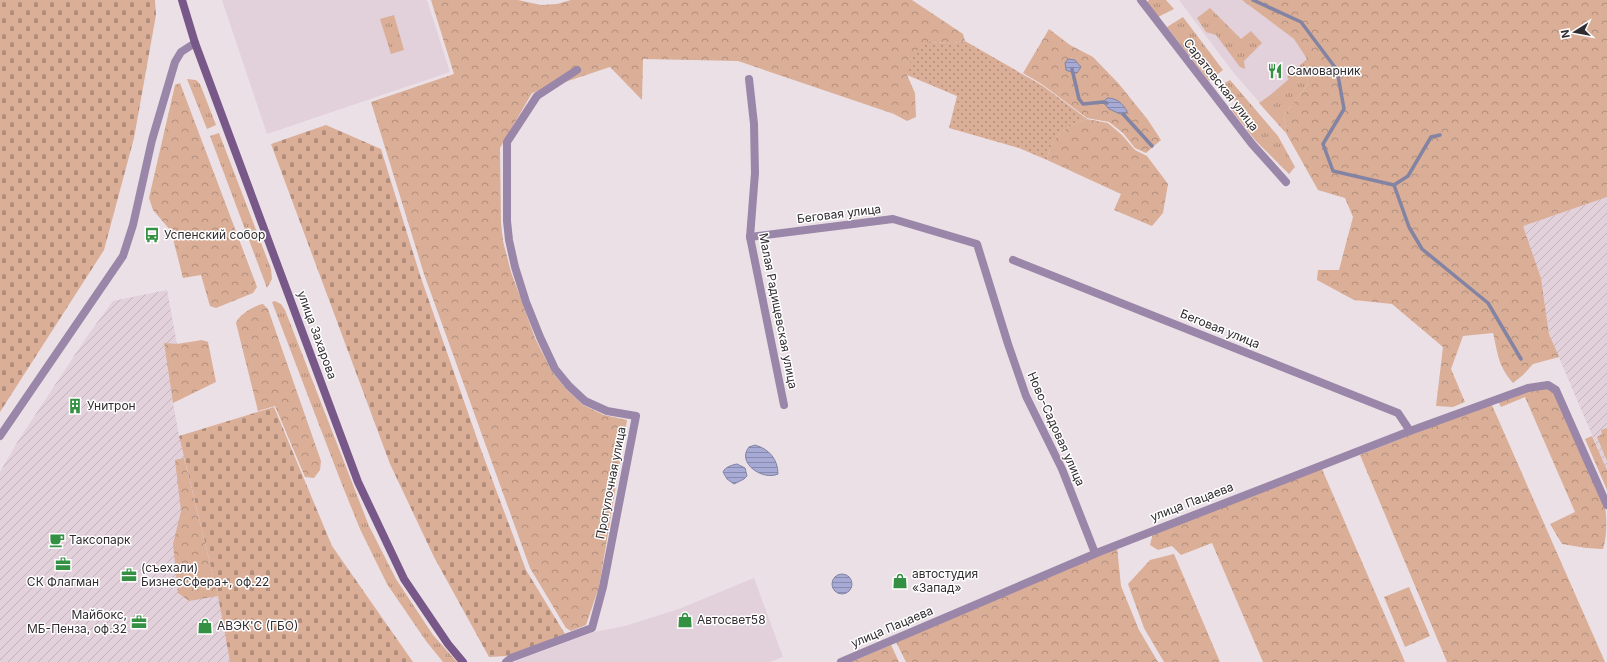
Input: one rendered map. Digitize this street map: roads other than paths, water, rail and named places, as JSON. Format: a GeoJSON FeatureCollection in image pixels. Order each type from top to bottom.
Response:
{"type":"FeatureCollection","features":[{"type":"Feature","properties":{"kind":"main road","name":"улица Захарова"},"geometry":{"type":"LineString","coordinates":[[182,0],[195,43],[358,482],[404,579],[448,644],[463,662]]}},
{"type":"Feature","properties":{"kind":"street","name":"Саратовская улица"},"geometry":{"type":"LineString","coordinates":[[1141,0],[1252,144],[1286,182]]}},
{"type":"Feature","properties":{"kind":"street"},"geometry":{"type":"LineString","coordinates":[[0,436],[123,256],[133,225],[152,140],[175,62],[181,52],[195,43]]}},
{"type":"Feature","properties":{"kind":"street","name":"Прогулочная улица"},"geometry":{"type":"LineString","coordinates":[[506,662],[511,658],[592,628],[603,587],[636,416],[607,411],[585,401],[569,386],[555,369],[526,302],[515,267],[509,240],[507,221],[507,142],[538,96],[577,70]]}},
{"type":"Feature","properties":{"kind":"street","name":"Малая Радищевская улица"},"geometry":{"type":"LineString","coordinates":[[749,79],[754,124],[755,173],[750,237],[784,405]]}},
{"type":"Feature","properties":{"kind":"street","name":"Беговая улица"},"geometry":{"type":"LineString","coordinates":[[750,237],[893,219],[976,244]]}},
{"type":"Feature","properties":{"kind":"street","name":"Ново-Садовая улица"},"geometry":{"type":"LineString","coordinates":[[976,244],[1026,396],[1062,469],[1095,553]]}},
{"type":"Feature","properties":{"kind":"street","name":"Беговая улица"},"geometry":{"type":"LineString","coordinates":[[1013,260],[1398,413],[1410,431]]}},
{"type":"Feature","properties":{"kind":"street","name":"улица Пацаева"},"geometry":{"type":"LineString","coordinates":[[841,662],[1095,553],[1410,431],[1528,388],[1548,385],[1556,390],[1607,505]]}},
{"type":"Feature","properties":{"kind":"water"},"geometry":{"type":"Polygon","coordinates":[[[1068,59],[1075,60],[1081,67],[1077,73],[1066,70],[1065,63],[1068,59]]]}},
{"type":"Feature","properties":{"kind":"water"},"geometry":{"type":"Polygon","coordinates":[[[1107,98],[1114,99],[1121,103],[1127,111],[1125,116],[1109,109],[1103,102],[1107,98]]]}},
{"type":"Feature","properties":{"kind":"water"},"geometry":{"type":"Polygon","coordinates":[[[755,445],[772,455],[778,469],[778,474],[772,476],[759,473],[749,464],[746,459],[746,453],[749,447],[755,445]]]}},
{"type":"Feature","properties":{"kind":"water"},"geometry":{"type":"Polygon","coordinates":[[[737,464],[745,468],[747,476],[734,484],[727,479],[723,472],[727,468],[737,464]]]}},
{"type":"Feature","properties":{"kind":"water"},"geometry":{"type":"Polygon","coordinates":[[[842,574],[849,577],[852,584],[849,591],[842,594],[835,591],[832,584],[835,577],[842,574]]]}},
{"type":"Feature","properties":{"kind":"waterway"},"geometry":{"type":"LineString","coordinates":[[1253,0],[1301,22],[1337,70],[1344,109],[1323,144],[1333,171],[1394,185],[1408,176],[1431,137],[1440,135]]}},
{"type":"Feature","properties":{"kind":"waterway"},"geometry":{"type":"LineString","coordinates":[[1072,69],[1079,99],[1083,104],[1107,103]]}},
{"type":"Feature","properties":{"kind":"waterway"},"geometry":{"type":"LineString","coordinates":[[1123,114],[1152,146]]}},
{"type":"Feature","properties":{"kind":"waterway"},"geometry":{"type":"LineString","coordinates":[[1394,185],[1409,227],[1422,249],[1488,303],[1521,359]]}},
{"type":"Feature","properties":{"kind":"place","name":"Самоварник"},"geometry":{"type":"Point","coordinates":[1275,71]}},
{"type":"Feature","properties":{"kind":"place","name":"Успенский собор"},"geometry":{"type":"Point","coordinates":[152,235]}},
{"type":"Feature","properties":{"kind":"place","name":"Унитрон"},"geometry":{"type":"Point","coordinates":[75,406]}},
{"type":"Feature","properties":{"kind":"place","name":"Таксопарк"},"geometry":{"type":"Point","coordinates":[57,540]}},
{"type":"Feature","properties":{"kind":"place","name":"СК Флагман"},"geometry":{"type":"Point","coordinates":[63,564]}},
{"type":"Feature","properties":{"kind":"place","name":"(съехали) БизнесСфера+, оф.22"},"geometry":{"type":"Point","coordinates":[129,575]}},
{"type":"Feature","properties":{"kind":"place","name":"автостудия «Запад»"},"geometry":{"type":"Point","coordinates":[900,581]}},
{"type":"Feature","properties":{"kind":"place","name":"Автосвет58"},"geometry":{"type":"Point","coordinates":[685,620]}},
{"type":"Feature","properties":{"kind":"place","name":"Майбокс, МБ-Пенза, оф.32"},"geometry":{"type":"Point","coordinates":[139,622]}},
{"type":"Feature","properties":{"kind":"place","name":"АВЭК'С (ГБО)"},"geometry":{"type":"Point","coordinates":[205,626]}}]}
